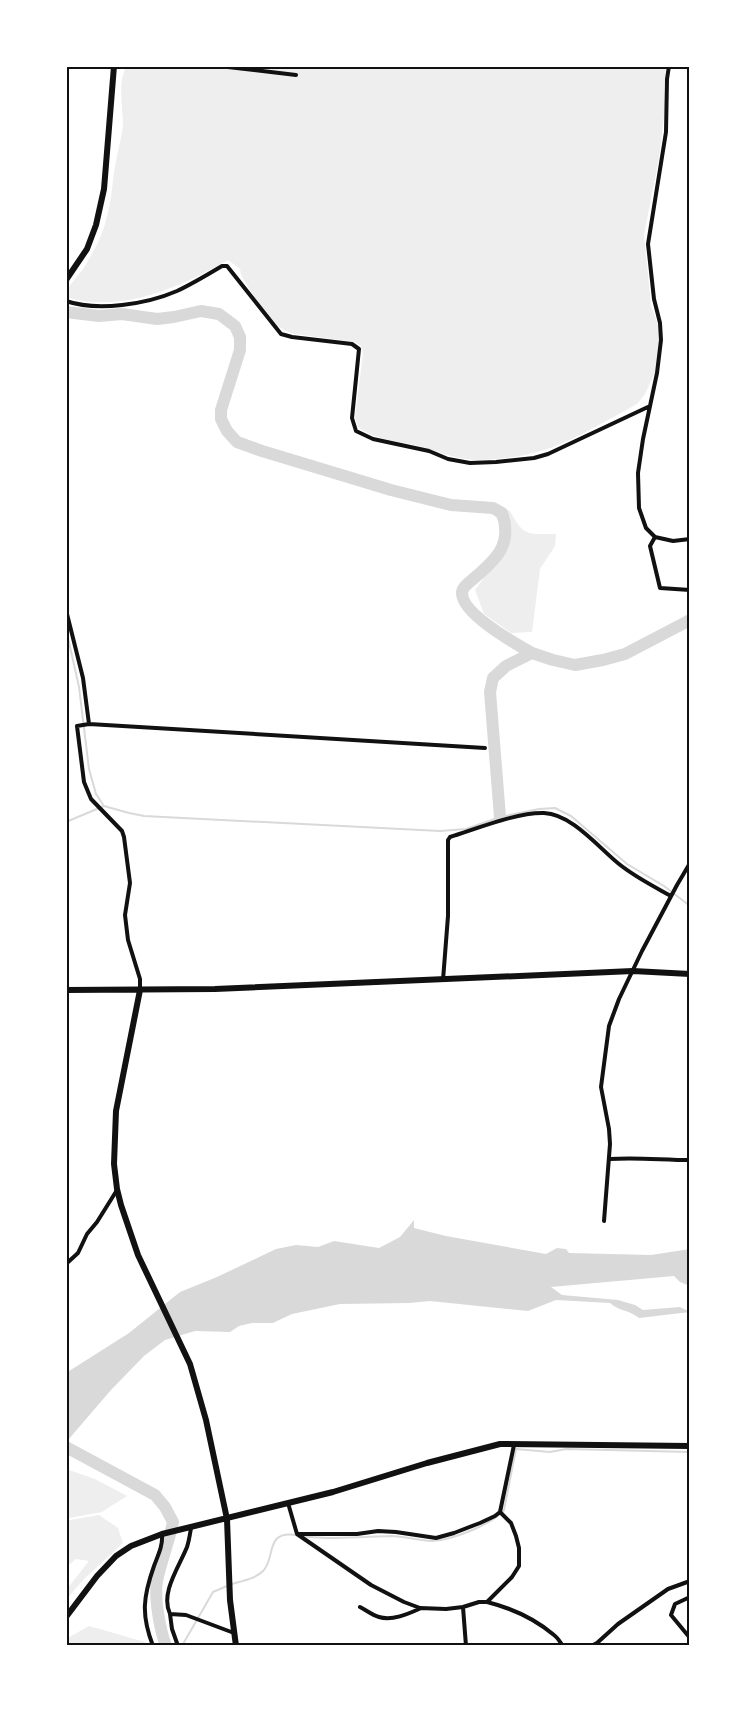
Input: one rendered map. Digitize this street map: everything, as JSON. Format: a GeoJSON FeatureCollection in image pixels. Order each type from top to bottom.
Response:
{"type":"FeatureCollection","features":[{"type":"Feature","properties":{"kind":"main road"},"geometry":{"type":"LineString","coordinates":[[66,280],[87,249],[96,225],[104,189],[114,66]]}},
{"type":"Feature","properties":{"kind":"main road"},"geometry":{"type":"LineString","coordinates":[[66,990],[215,989],[633,971],[690,974]]}},
{"type":"Feature","properties":{"kind":"main road"},"geometry":{"type":"LineString","coordinates":[[140,990],[116,1111],[114,1164],[117,1189],[138,1255],[190,1364],[206,1420],[227,1519],[230,1600],[236,1646]]}},
{"type":"Feature","properties":{"kind":"main road"},"geometry":{"type":"LineString","coordinates":[[66,1617],[97,1576],[116,1556],[131,1546],[162,1534],[333,1492],[427,1463],[500,1444],[690,1446]]}},
{"type":"Feature","properties":{"kind":"street"},"geometry":{"type":"LineString","coordinates":[[219,66],[296,75]]}},
{"type":"Feature","properties":{"kind":"street"},"geometry":{"type":"LineString","coordinates":[[669,66],[666,132],[661,172],[648,232],[654,299],[660,323],[661,340],[638,473],[639,508],[646,528],[655,537],[673,541],[690,538]]}},
{"type":"Feature","properties":{"kind":"street"},"geometry":{"type":"LineString","coordinates":[[66,301],[100,307],[150,300],[176,291],[222,266],[227,266],[280,334],[352,344],[359,350],[352,418],[356,431],[373,439],[429,451],[448,459],[470,463],[534,458],[548,454],[650,406]]}},
{"type":"Feature","properties":{"kind":"street"},"geometry":{"type":"LineString","coordinates":[[655,537],[650,546],[660,588],[690,590]]}},
{"type":"Feature","properties":{"kind":"street"},"geometry":{"type":"LineString","coordinates":[[66,610],[83,678],[89,724]]}},
{"type":"Feature","properties":{"kind":"street"},"geometry":{"type":"LineString","coordinates":[[140,990],[140,979],[128,940],[125,915],[130,883],[123,831],[92,799],[84,782],[77,726],[89,724],[485,748]]}},
{"type":"Feature","properties":{"kind":"street"},"geometry":{"type":"LineString","coordinates":[[443,980],[448,916],[448,840],[450,837],[524,814],[546,813],[565,818],[638,878],[671,896]]}},
{"type":"Feature","properties":{"kind":"street"},"geometry":{"type":"LineString","coordinates":[[604,1221],[610,1159],[609,1129],[601,1087],[609,1026],[633,971],[690,863]]}},
{"type":"Feature","properties":{"kind":"street"},"geometry":{"type":"LineString","coordinates":[[610,1159],[630,1157],[690,1160]]}},
{"type":"Feature","properties":{"kind":"street"},"geometry":{"type":"LineString","coordinates":[[66,1264],[78,1253],[87,1234],[117,1189]]}},
{"type":"Feature","properties":{"kind":"street"},"geometry":{"type":"LineString","coordinates":[[297,1534],[357,1534],[378,1531],[436,1538],[480,1523],[500,1512],[514,1445]]}},
{"type":"Feature","properties":{"kind":"street"},"geometry":{"type":"LineString","coordinates":[[288,1503],[297,1534],[371,1585],[420,1608],[446,1609],[487,1602],[508,1607],[556,1636],[563,1646]]}},
{"type":"Feature","properties":{"kind":"street"},"geometry":{"type":"LineString","coordinates":[[487,1602],[512,1577],[519,1566],[516,1536],[511,1523],[500,1512]]}},
{"type":"Feature","properties":{"kind":"street"},"geometry":{"type":"LineString","coordinates":[[178,1646],[167,1607],[168,1593],[188,1544],[191,1528]]}},
{"type":"Feature","properties":{"kind":"street"},"geometry":{"type":"LineString","coordinates":[[153,1646],[145,1619],[144,1596],[163,1544],[162,1534]]}},
{"type":"Feature","properties":{"kind":"street"},"geometry":{"type":"LineString","coordinates":[[591,1646],[668,1589],[690,1581]]}},
{"type":"Feature","properties":{"kind":"street"},"geometry":{"type":"LineString","coordinates":[[690,1597],[675,1604],[671,1615],[690,1638]]}},
{"type":"Feature","properties":{"kind":"street"},"geometry":{"type":"LineString","coordinates":[[360,1607],[379,1617],[390,1618],[409,1614],[420,1608]]}},
{"type":"Feature","properties":{"kind":"street"},"geometry":{"type":"LineString","coordinates":[[463,1607],[466,1646]]}},
{"type":"Feature","properties":{"kind":"street"},"geometry":{"type":"LineString","coordinates":[[170,1614],[186,1615],[235,1633]]}},
{"type":"Feature","properties":{"kind":"shaded area"},"geometry":{"type":"Polygon","coordinates":[[[127,66],[666,66],[665,108],[659,158],[644,235],[651,305],[659,328],[655,372],[645,394],[637,404],[553,447],[510,458],[478,460],[462,458],[378,437],[358,427],[355,417],[363,354],[361,346],[355,342],[286,331],[270,318],[257,302],[241,275],[240,269],[228,260],[191,280],[129,300],[87,301],[66,297],[68,289],[85,266],[97,244],[108,213],[123,125],[121,87],[127,66]]]}},
{"type":"Feature","properties":{"kind":"shaded area"},"geometry":{"type":"Polygon","coordinates":[[[484,502],[510,511],[519,526],[527,532],[556,534],[555,546],[540,569],[532,632],[511,633],[484,614],[475,590],[495,562],[499,550],[501,527],[484,502]]]}},
{"type":"Feature","properties":{"kind":"shaded area"},"geometry":{"type":"Polygon","coordinates":[[[414,1220],[414,1228],[546,1254],[557,1248],[566,1249],[569,1253],[651,1255],[690,1249],[690,1286],[680,1282],[674,1276],[551,1287],[562,1295],[618,1300],[643,1310],[680,1307],[690,1312],[639,1318],[610,1303],[556,1300],[528,1311],[430,1301],[340,1304],[292,1314],[273,1323],[252,1323],[239,1326],[230,1332],[195,1331],[165,1340],[144,1356],[111,1390],[66,1445],[66,1373],[129,1333],[180,1292],[276,1249],[296,1245],[318,1247],[334,1241],[379,1248],[400,1237],[414,1220]]]}},
{"type":"Feature","properties":{"kind":"shaded area"},"geometry":{"type":"Polygon","coordinates":[[[66,1469],[95,1479],[127,1496],[102,1512],[66,1520],[66,1469]]]}},
{"type":"Feature","properties":{"kind":"shaded area"},"geometry":{"type":"Polygon","coordinates":[[[99,1515],[118,1528],[123,1543],[83,1580],[66,1600],[66,1590],[89,1561],[76,1559],[66,1567],[66,1524],[70,1520],[99,1515]]]}},
{"type":"Feature","properties":{"kind":"shaded area"},"geometry":{"type":"Polygon","coordinates":[[[89,1626],[145,1642],[147,1646],[66,1646],[66,1639],[89,1626]]]}},
{"type":"Feature","properties":{"kind":"waterway"},"geometry":{"type":"LineString","coordinates":[[66,312],[99,316],[122,314],[157,319],[201,311],[219,314],[235,326],[240,337],[240,350],[221,410],[221,419],[227,431],[237,442],[391,490],[451,505],[493,508],[502,513],[505,524],[504,542],[495,558],[464,587],[462,593],[464,601],[480,619],[532,653]]}},
{"type":"Feature","properties":{"kind":"waterway"},"geometry":{"type":"LineString","coordinates":[[500,817],[490,692],[493,678],[506,666],[532,653],[575,665],[625,654],[690,620]]}},
{"type":"Feature","properties":{"kind":"waterway"},"geometry":{"type":"LineString","coordinates":[[66,629],[79,687],[89,769],[96,794],[104,806]]}},
{"type":"Feature","properties":{"kind":"waterway"},"geometry":{"type":"LineString","coordinates":[[66,822],[104,806],[144,816],[440,831],[466,829],[500,817],[555,808],[571,816],[627,864],[664,886],[690,906]]}},
{"type":"Feature","properties":{"kind":"waterway"},"geometry":{"type":"LineString","coordinates":[[66,1447],[155,1495],[173,1522],[156,1588],[158,1614],[166,1646]]}},
{"type":"Feature","properties":{"kind":"waterway"},"geometry":{"type":"LineString","coordinates":[[302,1536],[335,1538],[391,1536],[432,1541],[471,1531],[498,1516],[504,1510],[516,1449],[550,1452],[566,1449],[690,1452]]}},
{"type":"Feature","properties":{"kind":"waterway"},"geometry":{"type":"LineString","coordinates":[[232,1584],[260,1574],[267,1566],[275,1541],[279,1537],[296,1535]]}},
{"type":"Feature","properties":{"kind":"waterway"},"geometry":{"type":"LineString","coordinates":[[183,1644],[213,1592],[227,1586]]}}]}
